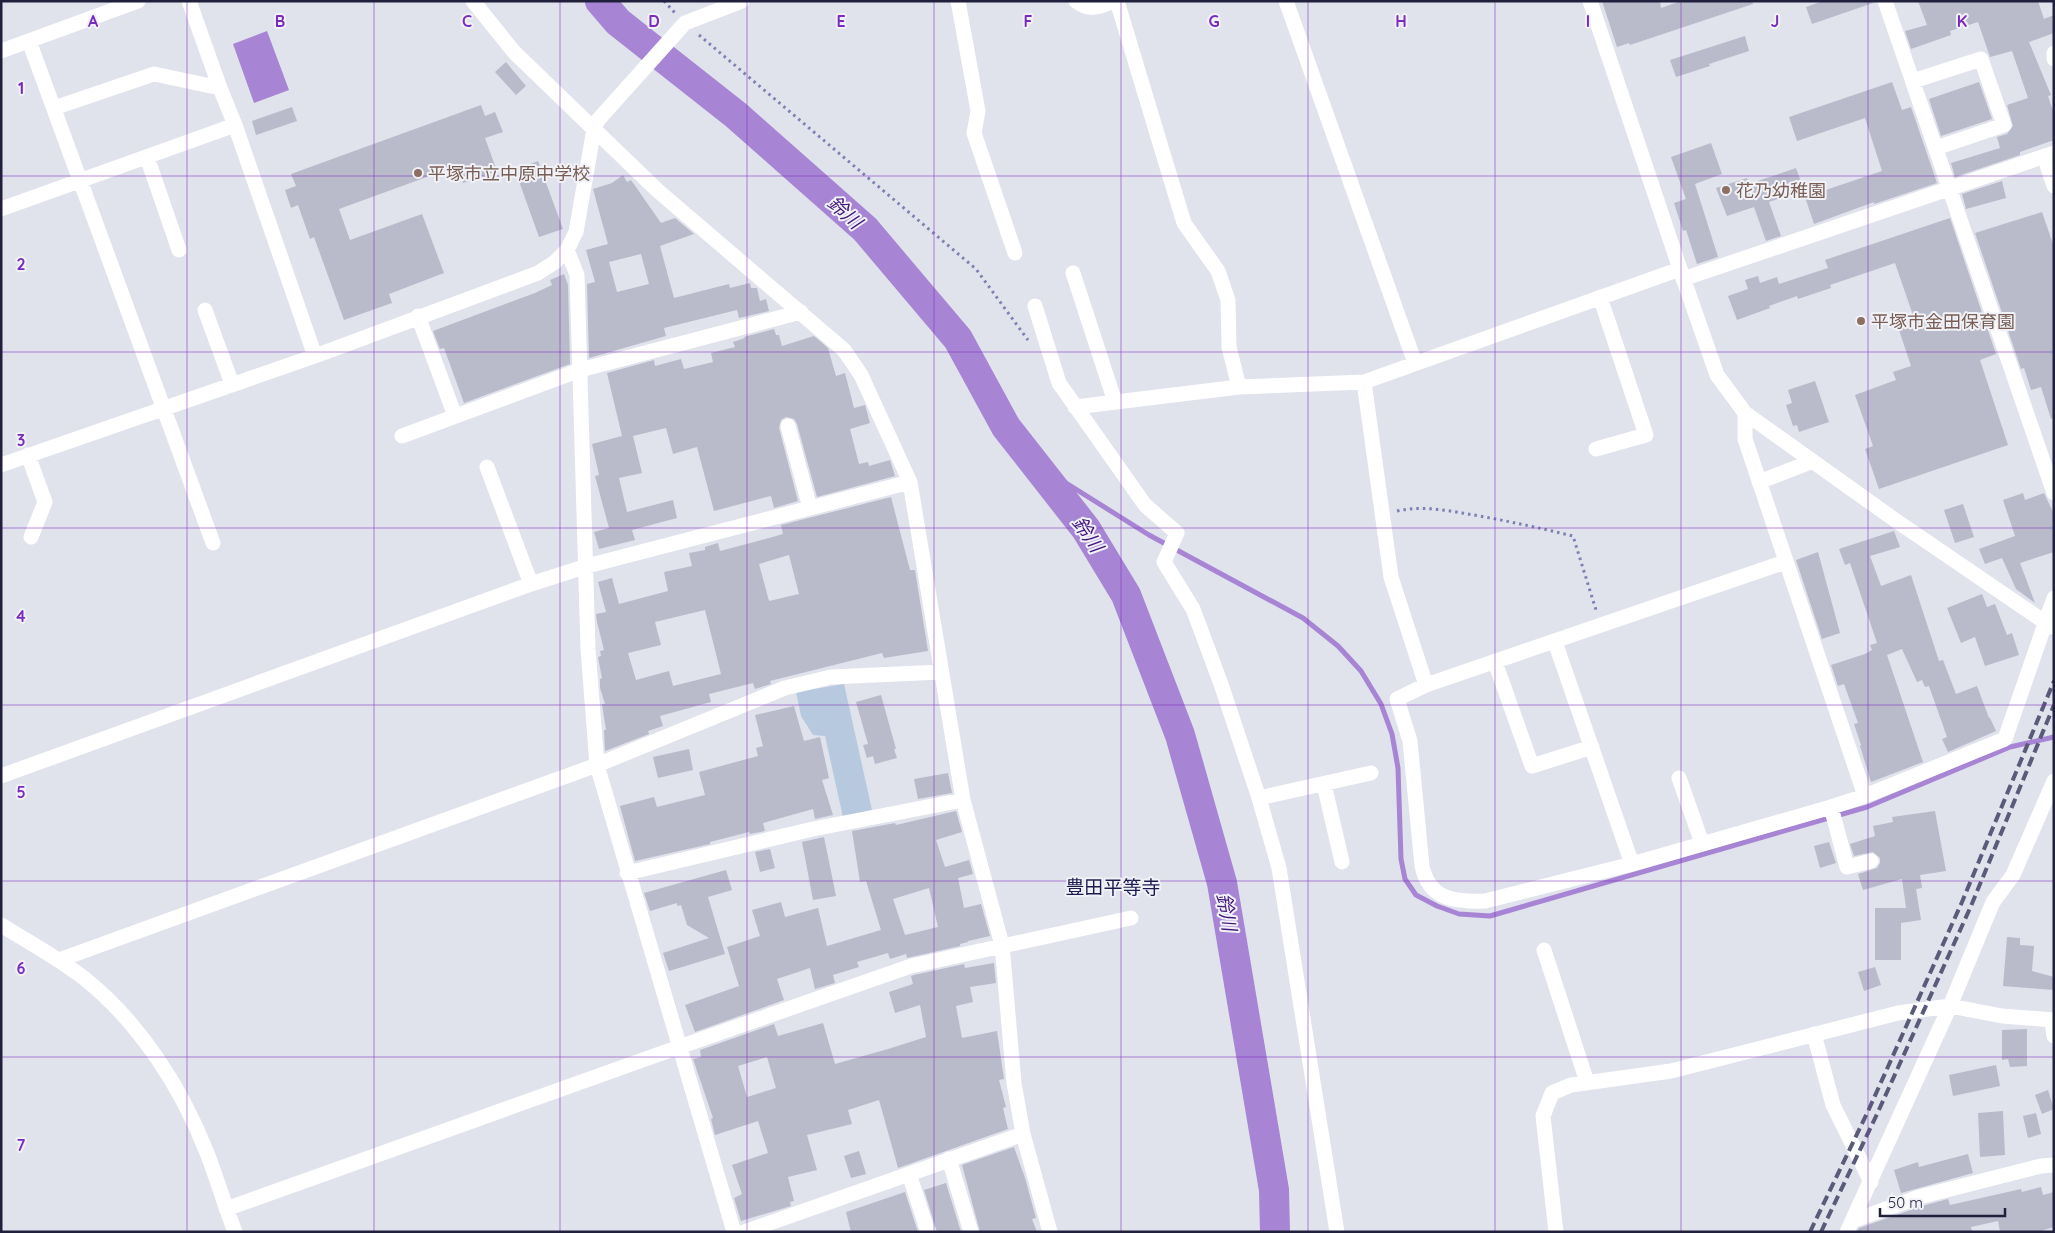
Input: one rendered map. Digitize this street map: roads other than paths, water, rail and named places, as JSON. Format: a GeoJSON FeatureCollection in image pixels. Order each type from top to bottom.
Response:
{"type":"FeatureCollection","features":[{"type":"Feature","properties":{"kind":"street"},"geometry":{"type":"LineString","coordinates":[[1,51],[138,1]]}},
{"type":"Feature","properties":{"kind":"street"},"geometry":{"type":"LineString","coordinates":[[189,1],[235,125],[315,356]]}},
{"type":"Feature","properties":{"kind":"street"},"geometry":{"type":"LineString","coordinates":[[473,1],[514,52],[596,125],[657,190],[844,350],[861,375],[910,482],[963,800],[1002,945],[1014,1083],[1023,1134],[1050,1232]]}},
{"type":"Feature","properties":{"kind":"street"},"geometry":{"type":"LineString","coordinates":[[1,465],[315,356],[418,316],[538,273],[555,262],[567,250],[576,232],[596,125],[685,23],[742,1]]}},
{"type":"Feature","properties":{"kind":"street"},"geometry":{"type":"LineString","coordinates":[[958,1],[978,111],[974,133],[1015,253]]}},
{"type":"Feature","properties":{"kind":"street"},"geometry":{"type":"LineString","coordinates":[[1076,1],[1082,7],[1100,8],[1112,1]]}},
{"type":"Feature","properties":{"kind":"street"},"geometry":{"type":"LineString","coordinates":[[1117,1],[1184,223],[1218,271],[1228,300],[1229,346],[1239,387]]}},
{"type":"Feature","properties":{"kind":"street"},"geometry":{"type":"LineString","coordinates":[[1286,1],[1415,363]]}},
{"type":"Feature","properties":{"kind":"street"},"geometry":{"type":"LineString","coordinates":[[1590,1],[1718,375],[1745,413],[1903,526],[2050,626]]}},
{"type":"Feature","properties":{"kind":"street"},"geometry":{"type":"LineString","coordinates":[[1885,1],[1949,188],[2049,462],[2054,493]]}},
{"type":"Feature","properties":{"kind":"street"},"geometry":{"type":"LineString","coordinates":[[29,41],[213,543]]}},
{"type":"Feature","properties":{"kind":"street"},"geometry":{"type":"LineString","coordinates":[[2054,53],[2054,59]]}},
{"type":"Feature","properties":{"kind":"street"},"geometry":{"type":"LineString","coordinates":[[1913,81],[1981,59],[2004,125],[1936,148]]}},
{"type":"Feature","properties":{"kind":"street"},"geometry":{"type":"LineString","coordinates":[[54,108],[154,74],[220,88]]}},
{"type":"Feature","properties":{"kind":"street"},"geometry":{"type":"LineString","coordinates":[[1,209],[235,125]]}},
{"type":"Feature","properties":{"kind":"street"},"geometry":{"type":"LineString","coordinates":[[1075,406],[1239,387],[1364,382],[1600,297],[1682,274],[2049,155],[2054,186]]}},
{"type":"Feature","properties":{"kind":"street"},"geometry":{"type":"LineString","coordinates":[[147,157],[179,250]]}},
{"type":"Feature","properties":{"kind":"street"},"geometry":{"type":"LineString","coordinates":[[567,250],[577,275],[588,650],[597,765],[627,874],[734,1232]]}},
{"type":"Feature","properties":{"kind":"street"},"geometry":{"type":"LineString","coordinates":[[1073,272],[1115,402]]}},
{"type":"Feature","properties":{"kind":"street"},"geometry":{"type":"LineString","coordinates":[[1596,449],[1646,435],[1600,297]]}},
{"type":"Feature","properties":{"kind":"street"},"geometry":{"type":"LineString","coordinates":[[1035,306],[1059,383],[1145,505],[1177,533],[1164,562],[1193,609],[1221,684],[1259,798],[1279,868],[1337,1232]]}},
{"type":"Feature","properties":{"kind":"street"},"geometry":{"type":"LineString","coordinates":[[205,310],[232,384]]}},
{"type":"Feature","properties":{"kind":"street"},"geometry":{"type":"LineString","coordinates":[[402,436],[580,370],[801,312]]}},
{"type":"Feature","properties":{"kind":"street"},"geometry":{"type":"LineString","coordinates":[[418,316],[454,416]]}},
{"type":"Feature","properties":{"kind":"street"},"geometry":{"type":"LineString","coordinates":[[1364,382],[1391,577],[1426,684]]}},
{"type":"Feature","properties":{"kind":"street"},"geometry":{"type":"LineString","coordinates":[[1745,413],[1745,439],[1865,796]]}},
{"type":"Feature","properties":{"kind":"street"},"geometry":{"type":"LineString","coordinates":[[788,426],[810,508]]}},
{"type":"Feature","properties":{"kind":"street"},"geometry":{"type":"LineString","coordinates":[[28,455],[45,502],[31,537]]}},
{"type":"Feature","properties":{"kind":"street"},"geometry":{"type":"LineString","coordinates":[[1759,482],[1813,461]]}},
{"type":"Feature","properties":{"kind":"street"},"geometry":{"type":"LineString","coordinates":[[487,467],[531,584]]}},
{"type":"Feature","properties":{"kind":"street"},"geometry":{"type":"LineString","coordinates":[[1,776],[531,584],[587,566],[910,482]]}},
{"type":"Feature","properties":{"kind":"street"},"geometry":{"type":"LineString","coordinates":[[1785,562],[1556,642],[1426,684],[1396,699],[1410,741],[1425,880],[1436,892],[1461,902],[1485,901],[1632,864],[1831,807],[1865,796],[2005,739],[2050,626],[2054,598]]}},
{"type":"Feature","properties":{"kind":"street"},"geometry":{"type":"LineString","coordinates":[[1556,642],[1632,864]]}},
{"type":"Feature","properties":{"kind":"street"},"geometry":{"type":"LineString","coordinates":[[1494,662],[1532,766],[1592,747]]}},
{"type":"Feature","properties":{"kind":"street"},"geometry":{"type":"LineString","coordinates":[[59,960],[597,765],[785,688],[831,677],[941,672]]}},
{"type":"Feature","properties":{"kind":"street"},"geometry":{"type":"LineString","coordinates":[[1259,798],[1371,773]]}},
{"type":"Feature","properties":{"kind":"street"},"geometry":{"type":"LineString","coordinates":[[1679,778],[1702,843]]}},
{"type":"Feature","properties":{"kind":"street"},"geometry":{"type":"LineString","coordinates":[[1850,1226],[1872,1182],[1950,1006],[1993,902],[2013,875],[2054,781]]}},
{"type":"Feature","properties":{"kind":"street"},"geometry":{"type":"LineString","coordinates":[[1324,784],[1342,862]]}},
{"type":"Feature","properties":{"kind":"street"},"geometry":{"type":"LineString","coordinates":[[627,874],[813,829],[963,800]]}},
{"type":"Feature","properties":{"kind":"street"},"geometry":{"type":"LineString","coordinates":[[1831,807],[1847,867],[1871,861]]}},
{"type":"Feature","properties":{"kind":"street"},"geometry":{"type":"LineString","coordinates":[[226,1209],[911,966],[1131,918]]}},
{"type":"Feature","properties":{"kind":"street"},"geometry":{"type":"LineString","coordinates":[[1,925],[59,960],[85,979],[127,1019],[156,1057],[177,1089],[207,1153],[235,1232]]}},
{"type":"Feature","properties":{"kind":"street"},"geometry":{"type":"LineString","coordinates":[[1544,950],[1587,1082]]}},
{"type":"Feature","properties":{"kind":"street"},"geometry":{"type":"LineString","coordinates":[[1556,1232],[1543,1116],[1552,1093],[1570,1085],[1671,1071],[1898,1013],[1950,1006],[2002,1016],[2053,1021],[2054,1036]]}},
{"type":"Feature","properties":{"kind":"street"},"geometry":{"type":"LineString","coordinates":[[1814,1034],[1833,1105],[1872,1182]]}},
{"type":"Feature","properties":{"kind":"street"},"geometry":{"type":"LineString","coordinates":[[744,1232],[1023,1134]]}},
{"type":"Feature","properties":{"kind":"street"},"geometry":{"type":"LineString","coordinates":[[949,1159],[970,1232]]}},
{"type":"Feature","properties":{"kind":"street"},"geometry":{"type":"LineString","coordinates":[[1850,1226],[1919,1197],[2041,1166],[2054,1165]]}},
{"type":"Feature","properties":{"kind":"street"},"geometry":{"type":"LineString","coordinates":[[909,1174],[928,1232]]}},
{"type":"Feature","properties":{"kind":"waterway","name":"鈴川"},"geometry":{"type":"LineString","coordinates":[[600,1],[618,22],[736,115],[865,229],[958,339],[1006,427],[1086,529],[1126,595],[1180,735],[1222,883],[1274,1190],[1275,1232]]}},
{"type":"Feature","properties":{"kind":"waterway"},"geometry":{"type":"LineString","coordinates":[[1034,463],[1149,535],[1303,618],[1338,646],[1361,671],[1381,704],[1392,734],[1398,768],[1401,859],[1405,879],[1416,895],[1437,906],[1459,914],[1490,916],[1867,807],[2010,747],[2054,737]]}},
{"type":"Feature","properties":{"kind":"railway"},"geometry":{"type":"LineString","coordinates":[[1810,1232],[1869,1109],[1962,902],[2054,681]]}},
{"type":"Feature","properties":{"kind":"railway"},"geometry":{"type":"LineString","coordinates":[[1821,1232],[1878,1112],[1971,906],[2054,705]]}},
{"type":"Feature","properties":{"kind":"place","name":"平塚市立中原中学校"},"geometry":{"type":"Point","coordinates":[418,173]}},
{"type":"Feature","properties":{"kind":"place","name":"花乃幼稚園"},"geometry":{"type":"Point","coordinates":[1726,190]}},
{"type":"Feature","properties":{"kind":"place","name":"平塚市金田保育園"},"geometry":{"type":"Point","coordinates":[1861,321]}},
{"type":"Feature","properties":{"kind":"district","name":"豊田平等寺"},"geometry":{"type":"Point","coordinates":[1113,887]}}]}
